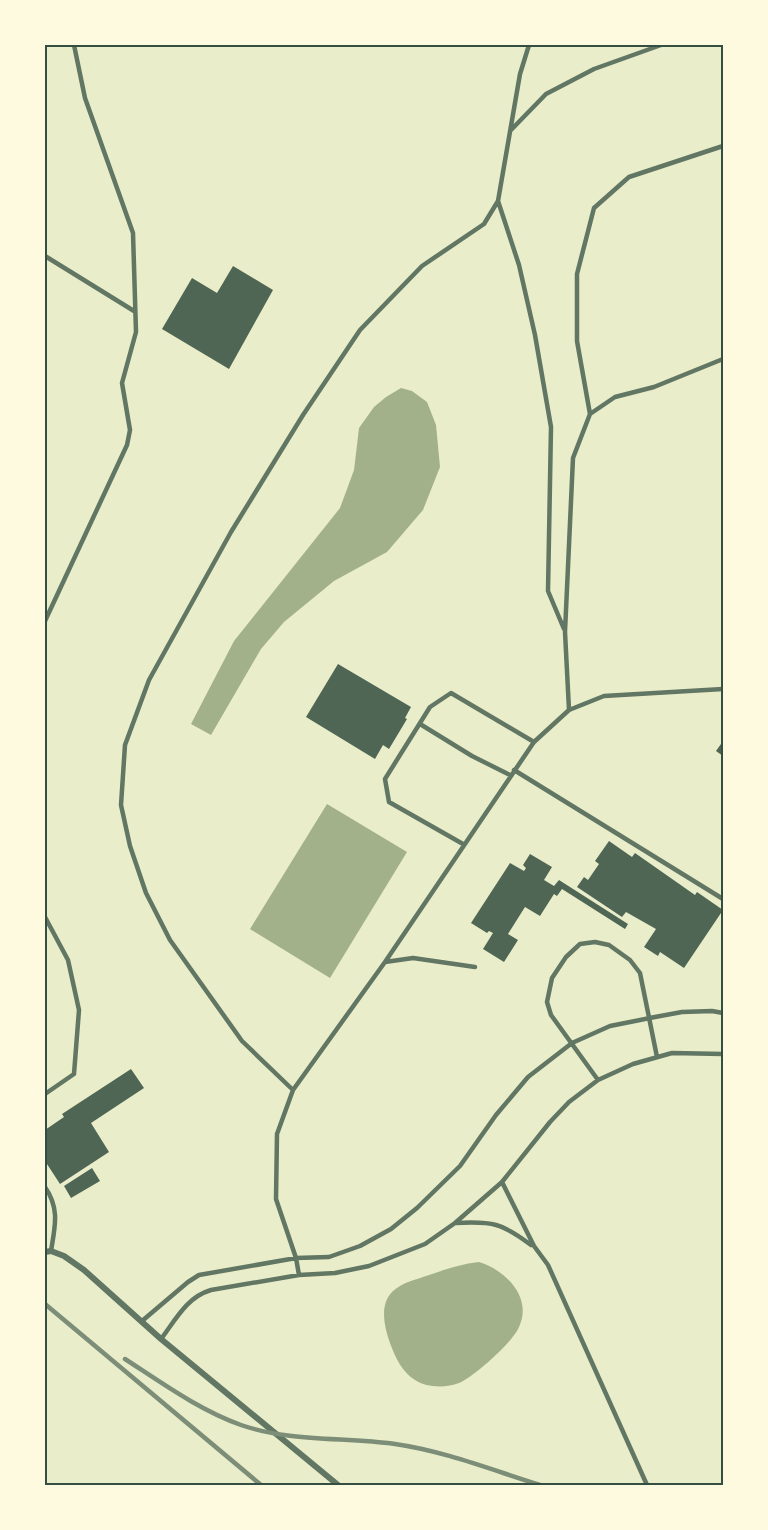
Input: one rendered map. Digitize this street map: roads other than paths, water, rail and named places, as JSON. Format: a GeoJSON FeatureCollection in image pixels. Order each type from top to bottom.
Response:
{"type":"FeatureCollection","features":[{"type":"Feature","properties":{"kind":"street"},"geometry":{"type":"LineString","coordinates":[[48,1251],[64,1256],[84,1270],[161,1339],[338,1485]]}},
{"type":"Feature","properties":{"kind":"lane"},"geometry":{"type":"LineString","coordinates":[[45,621],[127,446],[129,430],[122,383],[136,332],[133,233],[85,98],[74,45]]}},
{"type":"Feature","properties":{"kind":"lane"},"geometry":{"type":"LineString","coordinates":[[293,1090],[242,1041],[170,940],[146,893],[130,846],[121,805],[124,745],[149,680],[231,532],[303,415],[360,330],[422,266],[484,224],[498,201],[520,74],[529,45]]}},
{"type":"Feature","properties":{"kind":"lane"},"geometry":{"type":"LineString","coordinates":[[511,130],[546,94],[594,69],[662,45]]}},
{"type":"Feature","properties":{"kind":"lane"},"geometry":{"type":"LineString","coordinates":[[568,710],[565,632],[573,458],[590,414],[578,341],[578,273],[594,207],[629,177],[723,146]]}},
{"type":"Feature","properties":{"kind":"lane"},"geometry":{"type":"LineString","coordinates":[[498,201],[519,265],[535,335],[550,427],[548,591],[565,632]]}},
{"type":"Feature","properties":{"kind":"lane"},"geometry":{"type":"LineString","coordinates":[[45,256],[135,311]]}},
{"type":"Feature","properties":{"kind":"lane"},"geometry":{"type":"LineString","coordinates":[[590,414],[615,397],[654,387],[723,359]]}},
{"type":"Feature","properties":{"kind":"lane"},"geometry":{"type":"LineString","coordinates":[[299,1275],[296,1258],[276,1199],[277,1134],[293,1090],[385,962],[534,742],[568,710],[604,696],[723,689]]}},
{"type":"Feature","properties":{"kind":"lane"},"geometry":{"type":"LineString","coordinates":[[463,844],[389,802],[385,779],[430,707],[451,693],[534,742]]}},
{"type":"Feature","properties":{"kind":"lane"},"geometry":{"type":"LineString","coordinates":[[420,724],[472,756],[512,773],[723,899]]}},
{"type":"Feature","properties":{"kind":"lane"},"geometry":{"type":"LineString","coordinates":[[45,917],[68,960],[79,1010],[74,1074],[45,1094]]}},
{"type":"Feature","properties":{"kind":"lane"},"geometry":{"type":"LineString","coordinates":[[598,1080],[551,1016],[547,1002],[552,978],[566,957],[580,944],[595,942],[609,945],[630,960],[640,973],[657,1057]]}},
{"type":"Feature","properties":{"kind":"lane"},"geometry":{"type":"LineString","coordinates":[[385,962],[413,958],[475,967]]}},
{"type":"Feature","properties":{"kind":"lane"},"geometry":{"type":"LineString","coordinates":[[142,1321],[199,1275],[296,1258],[329,1257],[360,1246],[391,1229],[417,1208],[460,1166],[496,1115],[528,1077],[572,1042],[610,1026],[648,1018],[682,1012],[723,1013]]}},
{"type":"Feature","properties":{"kind":"lane"},"geometry":{"type":"LineString","coordinates":[[161,1339],[190,1300],[199,1293],[299,1275],[335,1273],[369,1266],[425,1244],[455,1223],[502,1182],[550,1122],[569,1102],[598,1080],[633,1064],[672,1053],[723,1054]]}},
{"type":"Feature","properties":{"kind":"lane"},"geometry":{"type":"LineString","coordinates":[[502,1182],[534,1246],[548,1265],[647,1485]]}},
{"type":"Feature","properties":{"kind":"lane"},"geometry":{"type":"LineString","coordinates":[[45,1187],[55,1205],[56,1224],[48,1251]]}},
{"type":"Feature","properties":{"kind":"lane"},"geometry":{"type":"LineString","coordinates":[[455,1223],[477,1222],[510,1228],[534,1246]]}},
{"type":"Feature","properties":{"kind":"railway"},"geometry":{"type":"LineString","coordinates":[[45,1304],[261,1485]]}},
{"type":"Feature","properties":{"kind":"railway"},"geometry":{"type":"LineString","coordinates":[[125,1359],[196,1404],[241,1425],[298,1437],[413,1447],[540,1485]]}}]}
